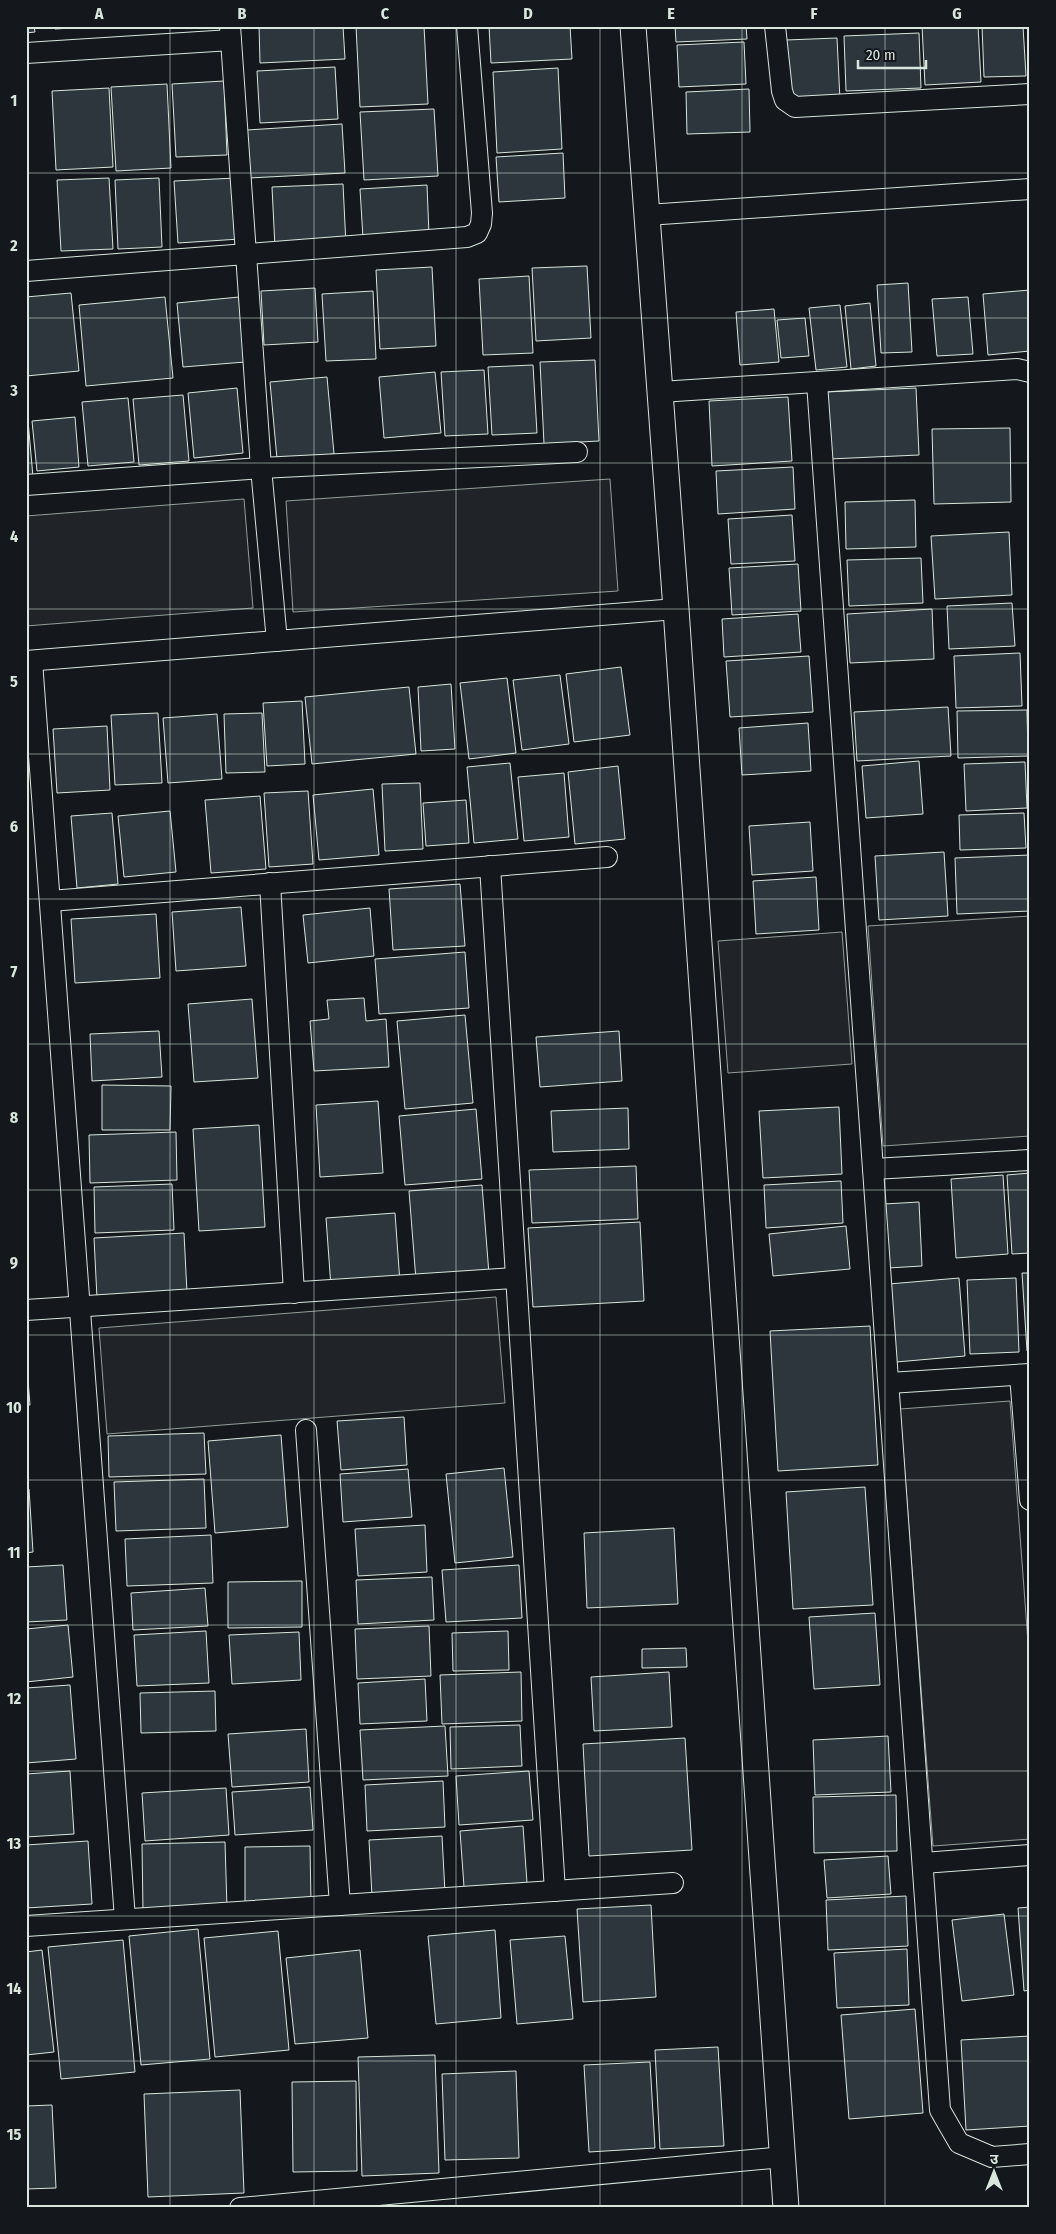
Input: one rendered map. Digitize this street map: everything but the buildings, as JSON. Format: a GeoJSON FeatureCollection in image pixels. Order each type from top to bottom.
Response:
{"type":"FeatureCollection","features":[{"type":"Feature","properties":{"kind":"street"},"geometry":{"type":"LineString","coordinates":[[26,270],[247,255],[467,237],[477,234],[481,224],[482,213],[467,26]]}},
{"type":"Feature","properties":{"kind":"street"},"geometry":{"type":"LineString","coordinates":[[633,26],[676,609],[786,2208]]}},
{"type":"Feature","properties":{"kind":"street"},"geometry":{"type":"LineString","coordinates":[[775,26],[782,91],[786,100],[795,108],[1030,94]]}},
{"type":"Feature","properties":{"kind":"street"},"geometry":{"type":"LineString","coordinates":[[26,53],[231,33],[261,468],[277,641]]}},
{"type":"Feature","properties":{"kind":"street"},"geometry":{"type":"LineString","coordinates":[[647,215],[1030,190]]}},
{"type":"Feature","properties":{"kind":"street"},"geometry":{"type":"LineString","coordinates":[[660,392],[1017,369],[1030,372]]}},
{"type":"Feature","properties":{"kind":"street"},"geometry":{"type":"LineString","coordinates":[[817,383],[940,2110],[959,2142],[992,2157],[1030,2154]]}},
{"type":"Feature","properties":{"kind":"street"},"geometry":{"type":"LineString","coordinates":[[26,485],[261,468],[577,452]]}},
{"type":"Feature","properties":{"kind":"street"},"geometry":{"type":"LineString","coordinates":[[125,1919],[50,900],[29,661],[676,609]]}},
{"type":"Feature","properties":{"kind":"street"},"geometry":{"type":"LineString","coordinates":[[50,900],[607,857]]}},
{"type":"Feature","properties":{"kind":"street"},"geometry":{"type":"LineString","coordinates":[[490,866],[555,1891]]}},
{"type":"Feature","properties":{"kind":"street"},"geometry":{"type":"LineString","coordinates":[[270,883],[294,1293]]}},
{"type":"Feature","properties":{"kind":"street"},"geometry":{"type":"LineString","coordinates":[[873,1169],[1030,1160]]}},
{"type":"Feature","properties":{"kind":"street"},"geometry":{"type":"LineString","coordinates":[[26,1310],[516,1278]]}},
{"type":"Feature","properties":{"kind":"street"},"geometry":{"type":"LineString","coordinates":[[888,1383],[1025,1375],[1030,1500]]}},
{"type":"Feature","properties":{"kind":"street"},"geometry":{"type":"LineString","coordinates":[[306,1430],[340,1905]]}},
{"type":"Feature","properties":{"kind":"street"},"geometry":{"type":"LineString","coordinates":[[923,1863],[1030,1855]]}},
{"type":"Feature","properties":{"kind":"street"},"geometry":{"type":"LineString","coordinates":[[26,1926],[673,1883]]}},
{"type":"Feature","properties":{"kind":"street"},"geometry":{"type":"LineString","coordinates":[[240,2208],[783,2157]]}},
{"type":"Feature","properties":{"kind":"shaded area"},"geometry":{"type":"Polygon","coordinates":[[[610,479],[618,591],[293,612],[286,501],[610,479]]]}},
{"type":"Feature","properties":{"kind":"shaded area"},"geometry":{"type":"Polygon","coordinates":[[[244,499],[253,608],[26,626],[26,516],[244,499]]]}},
{"type":"Feature","properties":{"kind":"shaded area"},"geometry":{"type":"Polygon","coordinates":[[[1030,916],[1030,1136],[883,1146],[868,926],[1030,916]]]}},
{"type":"Feature","properties":{"kind":"shaded area"},"geometry":{"type":"Polygon","coordinates":[[[842,932],[852,1064],[728,1073],[718,941],[842,932]]]}},
{"type":"Feature","properties":{"kind":"shaded area"},"geometry":{"type":"Polygon","coordinates":[[[496,1297],[505,1403],[107,1434],[99,1328],[496,1297]]]}},
{"type":"Feature","properties":{"kind":"shaded area"},"geometry":{"type":"Polygon","coordinates":[[[1010,1401],[1030,1669],[1030,1839],[933,1846],[900,1409],[1010,1401]]]}}]}
